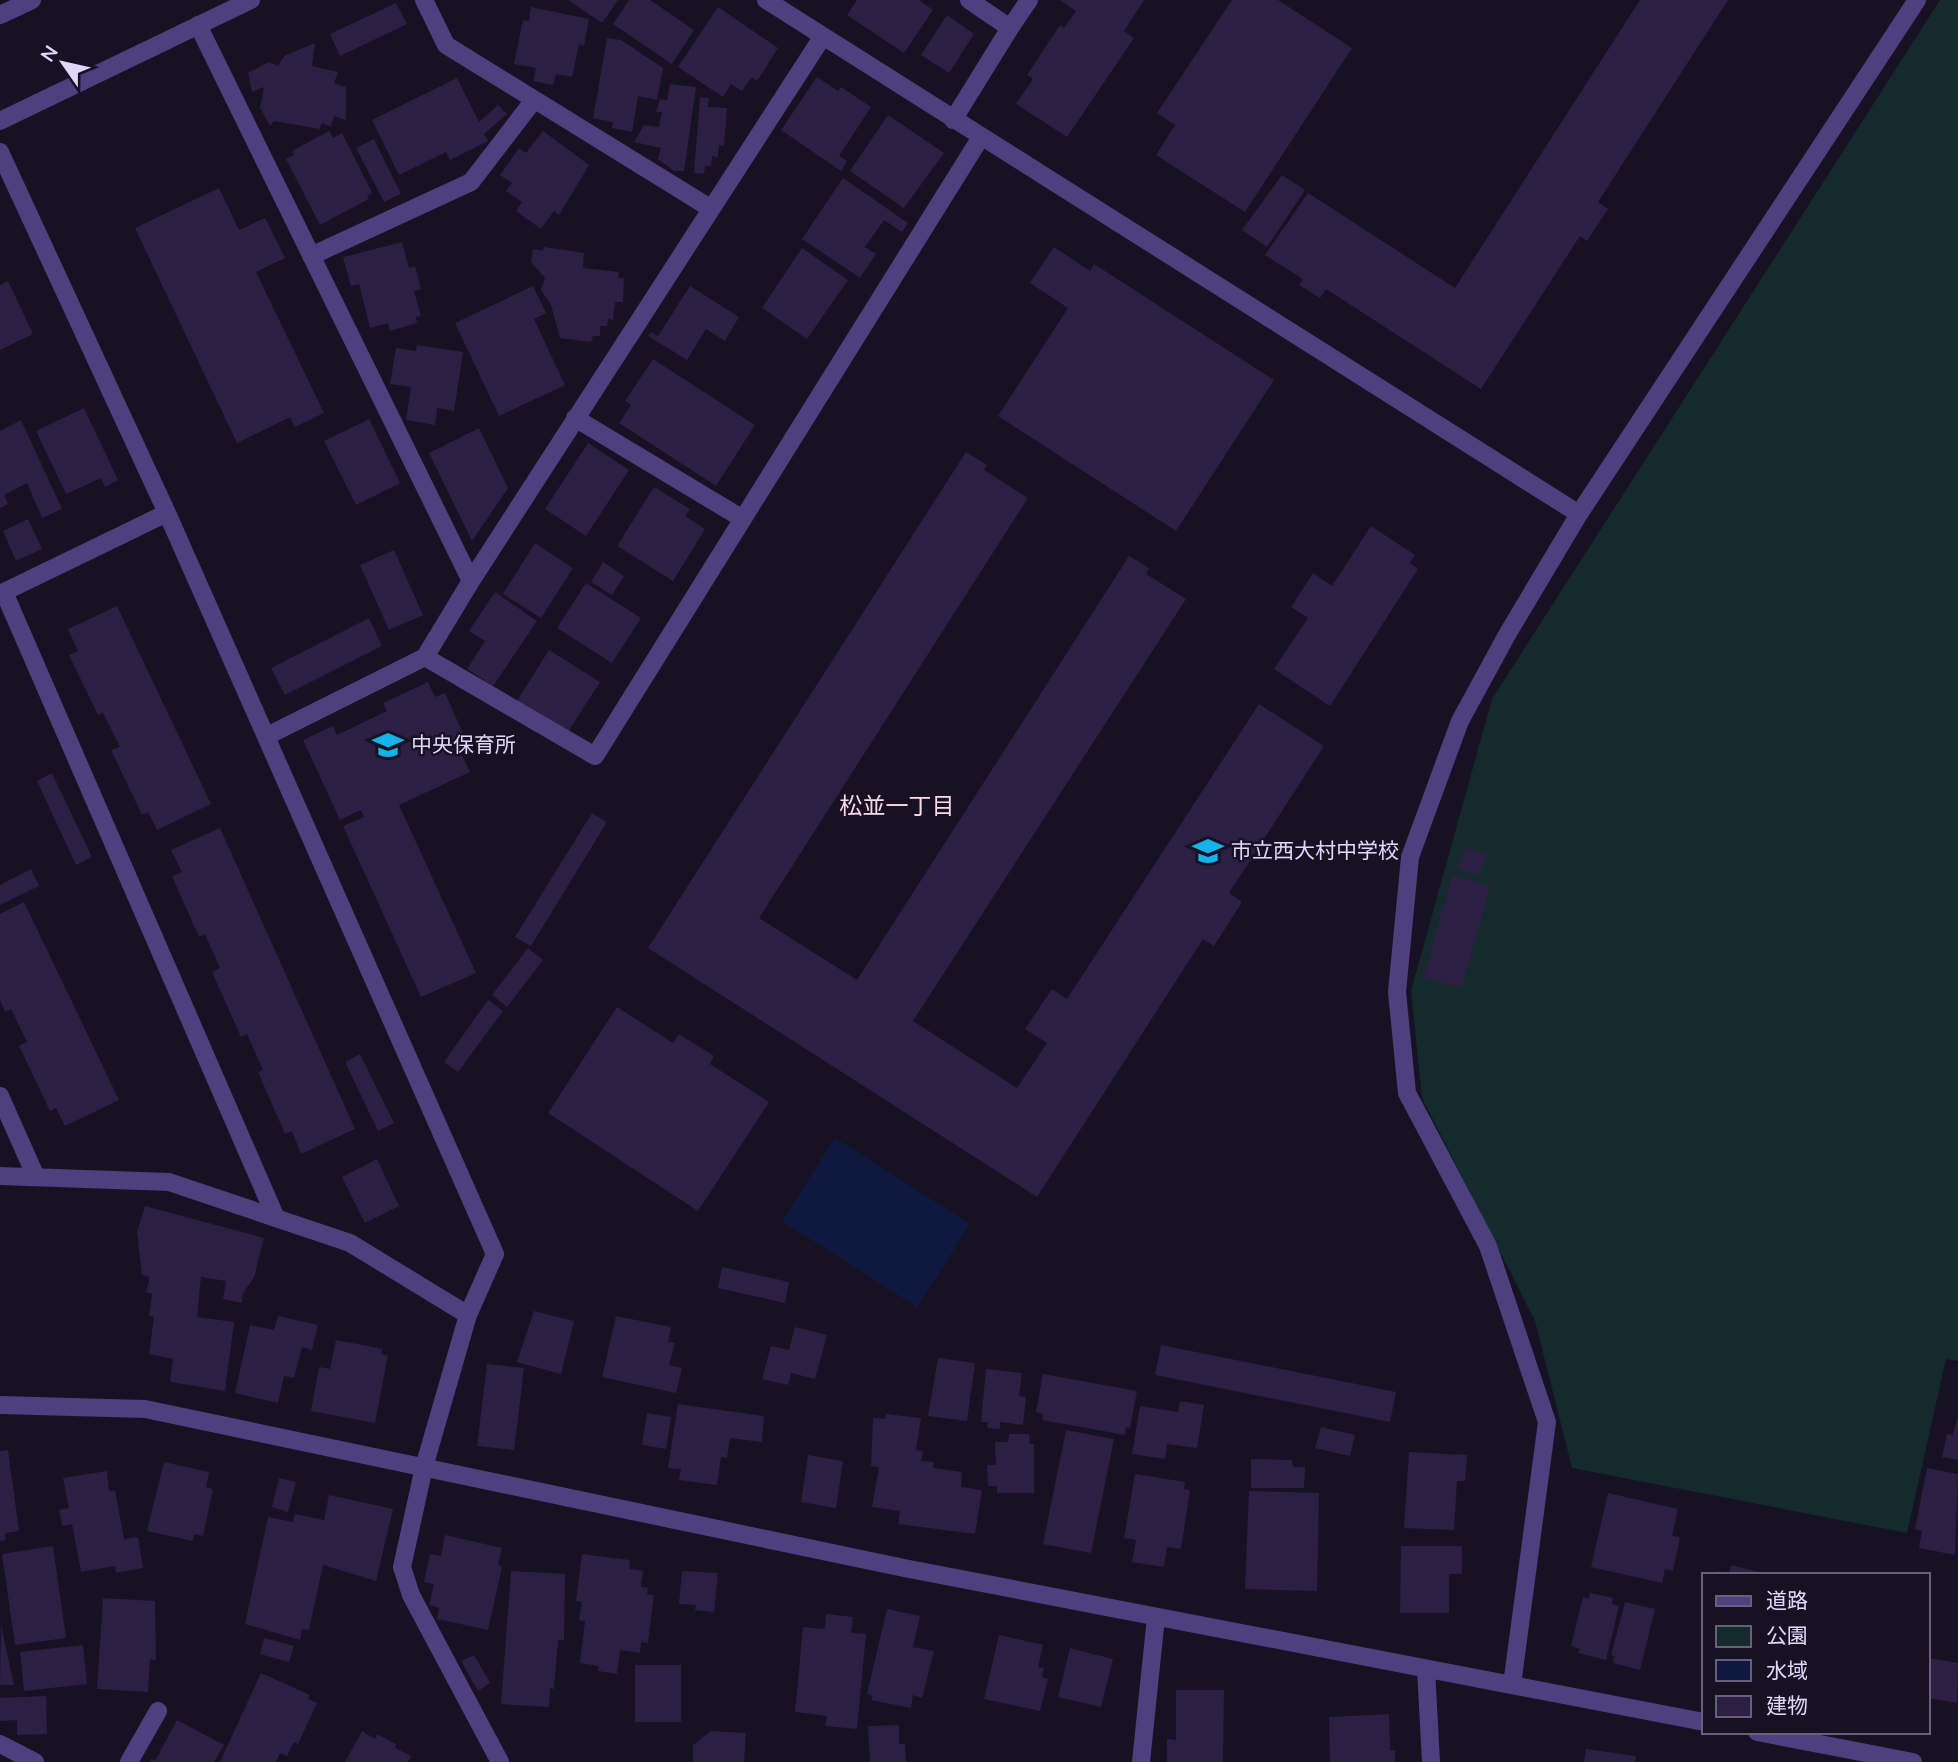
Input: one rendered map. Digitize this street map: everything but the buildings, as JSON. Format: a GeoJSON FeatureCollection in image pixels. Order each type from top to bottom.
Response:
{"type":"FeatureCollection","features":[{"type":"Feature","properties":{"kind":"street"},"geometry":{"type":"LineString","coordinates":[[0,15],[32,0]]}},
{"type":"Feature","properties":{"kind":"street"},"geometry":{"type":"LineString","coordinates":[[0,121],[251,0]]}},
{"type":"Feature","properties":{"kind":"street"},"geometry":{"type":"LineString","coordinates":[[424,0],[446,45],[710,208]]}},
{"type":"Feature","properties":{"kind":"street"},"geometry":{"type":"LineString","coordinates":[[766,0],[789,6],[823,36],[953,120],[1579,514]]}},
{"type":"Feature","properties":{"kind":"street"},"geometry":{"type":"LineString","coordinates":[[969,0],[1010,28]]}},
{"type":"Feature","properties":{"kind":"street"},"geometry":{"type":"LineString","coordinates":[[953,120],[1029,0]]}},
{"type":"Feature","properties":{"kind":"street"},"geometry":{"type":"LineString","coordinates":[[1512,1685],[1547,1422],[1488,1246],[1407,1093],[1397,992],[1410,857],[1460,721],[1508,632],[1579,514],[1917,0]]}},
{"type":"Feature","properties":{"kind":"street"},"geometry":{"type":"LineString","coordinates":[[198,25],[471,581]]}},
{"type":"Feature","properties":{"kind":"street"},"geometry":{"type":"LineString","coordinates":[[267,736],[425,657],[575,418],[823,36]]}},
{"type":"Feature","properties":{"kind":"street"},"geometry":{"type":"LineString","coordinates":[[311,256],[471,182],[534,100]]}},
{"type":"Feature","properties":{"kind":"street"},"geometry":{"type":"LineString","coordinates":[[425,657],[595,756],[981,137]]}},
{"type":"Feature","properties":{"kind":"street"},"geometry":{"type":"LineString","coordinates":[[0,152],[167,513],[495,1254],[468,1315],[424,1467],[402,1567],[411,1595],[500,1762]]}},
{"type":"Feature","properties":{"kind":"street"},"geometry":{"type":"LineString","coordinates":[[575,418],[743,519]]}},
{"type":"Feature","properties":{"kind":"street"},"geometry":{"type":"LineString","coordinates":[[167,513],[2,593],[276,1218]]}},
{"type":"Feature","properties":{"kind":"street"},"geometry":{"type":"LineString","coordinates":[[0,1096],[36,1177]]}},
{"type":"Feature","properties":{"kind":"street"},"geometry":{"type":"LineString","coordinates":[[0,1176],[169,1182],[350,1243],[468,1315]]}},
{"type":"Feature","properties":{"kind":"street"},"geometry":{"type":"LineString","coordinates":[[0,1405],[145,1409],[904,1568],[1702,1722]]}},
{"type":"Feature","properties":{"kind":"street"},"geometry":{"type":"LineString","coordinates":[[1141,1762],[1156,1617]]}},
{"type":"Feature","properties":{"kind":"street"},"geometry":{"type":"LineString","coordinates":[[1426,1669],[1430,1762]]}},
{"type":"Feature","properties":{"kind":"street"},"geometry":{"type":"LineString","coordinates":[[130,1762],[158,1711]]}},
{"type":"Feature","properties":{"kind":"street"},"geometry":{"type":"LineString","coordinates":[[1765,1734],[1860,1757],[1913,1762]]}},
{"type":"Feature","properties":{"kind":"street"},"geometry":{"type":"LineString","coordinates":[[0,1744],[34,1762]]}},
{"type":"Feature","properties":{"kind":"green space"},"geometry":{"type":"Polygon","coordinates":[[[1940,0],[1958,0],[1958,1361],[1946,1359],[1907,1533],[1572,1468],[1535,1321],[1422,1098],[1411,991],[1492,699],[1940,0]]]}},
{"type":"Feature","properties":{"kind":"water"},"geometry":{"type":"Polygon","coordinates":[[[835,1138],[970,1224],[917,1307],[782,1221],[835,1138]]]}},
{"type":"Feature","properties":{"kind":"place","name":"中央保育所"},"geometry":{"type":"Point","coordinates":[388,745]}},
{"type":"Feature","properties":{"kind":"place","name":"市立西大村中学校"},"geometry":{"type":"Point","coordinates":[1208,851]}},
{"type":"Feature","properties":{"kind":"district","name":"松並一丁目"},"geometry":{"type":"Point","coordinates":[897,806]}}]}
